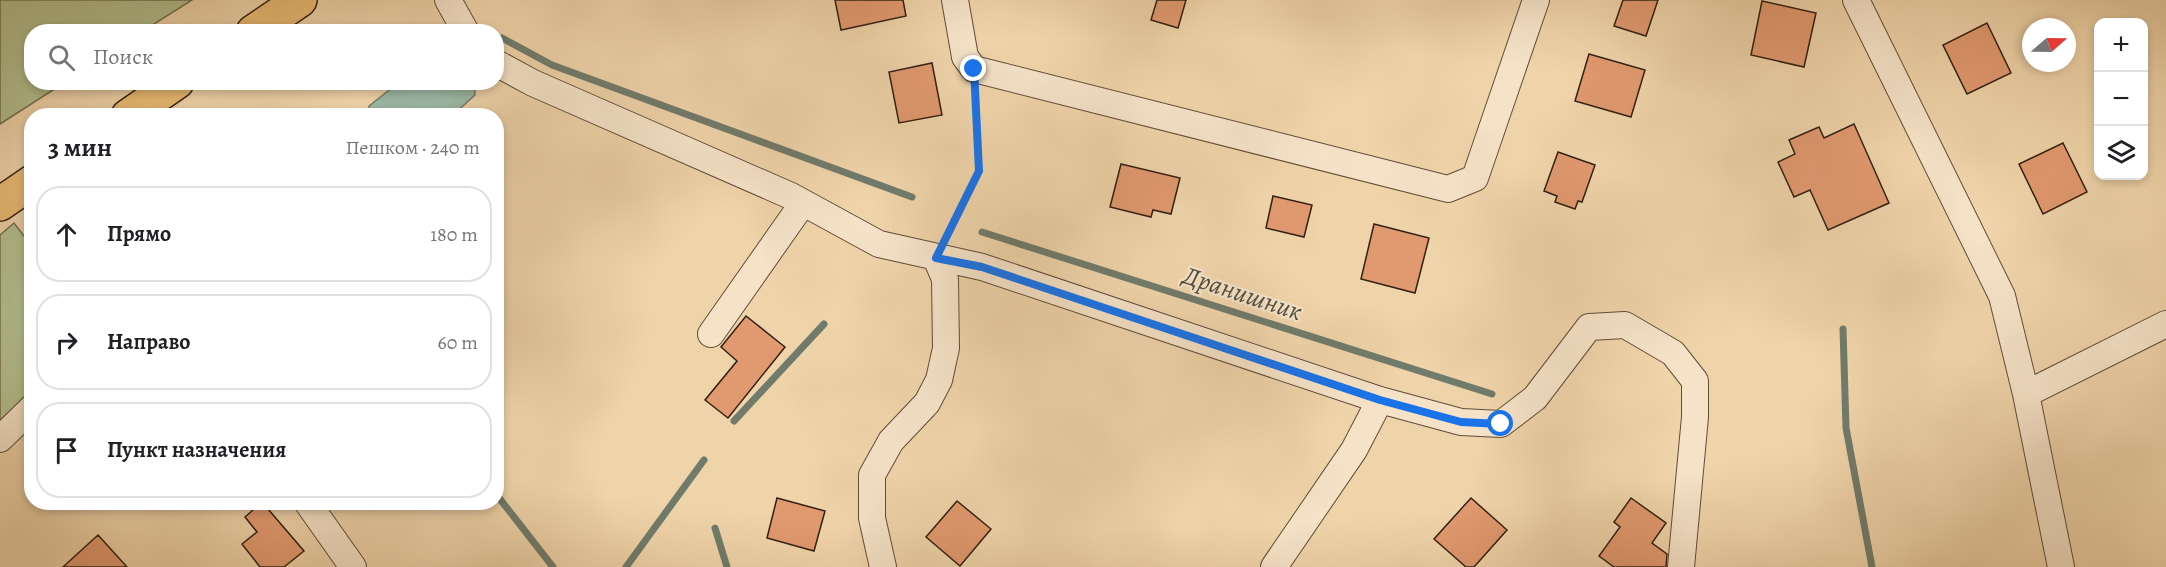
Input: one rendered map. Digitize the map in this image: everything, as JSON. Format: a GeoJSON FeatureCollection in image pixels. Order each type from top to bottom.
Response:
{"type":"FeatureCollection","features":[{"type":"Feature","properties":{"kind":"main road"},"geometry":{"type":"LineString","coordinates":[[265,24],[300,0]]}},
{"type":"Feature","properties":{"kind":"main road"},"geometry":{"type":"LineString","coordinates":[[140,108],[165,90]]}},
{"type":"Feature","properties":{"kind":"main road"},"geometry":{"type":"LineString","coordinates":[[0,204],[24,188]]}},
{"type":"Feature","properties":{"kind":"street"},"geometry":{"type":"LineString","coordinates":[[448,0],[462,24]]}},
{"type":"Feature","properties":{"kind":"street"},"geometry":{"type":"LineString","coordinates":[[955,0],[965,57],[974,69],[1448,189],[1475,177],[1536,0]]}},
{"type":"Feature","properties":{"kind":"street"},"geometry":{"type":"LineString","coordinates":[[1856,0],[2002,296],[2026,394],[2061,567]]}},
{"type":"Feature","properties":{"kind":"street"},"geometry":{"type":"LineString","coordinates":[[504,67],[533,83],[803,203],[879,244],[982,267],[1380,400],[1461,422],[1501,424],[1535,398],[1589,327],[1625,325],[1673,352],[1695,381],[1695,417],[1681,567]]}},
{"type":"Feature","properties":{"kind":"street"},"geometry":{"type":"LineString","coordinates":[[711,334],[803,203]]}},
{"type":"Feature","properties":{"kind":"street"},"geometry":{"type":"LineString","coordinates":[[883,567],[872,518],[872,475],[891,441],[927,403],[939,380],[946,348],[945,279],[936,258]]}},
{"type":"Feature","properties":{"kind":"street"},"geometry":{"type":"LineString","coordinates":[[2026,394],[2166,324]]}},
{"type":"Feature","properties":{"kind":"street"},"geometry":{"type":"LineString","coordinates":[[1274,567],[1354,450],[1380,400]]}},
{"type":"Feature","properties":{"kind":"street"},"geometry":{"type":"LineString","coordinates":[[0,439],[24,416]]}},
{"type":"Feature","properties":{"kind":"street"},"geometry":{"type":"LineString","coordinates":[[313,510],[353,567]]}},
{"type":"Feature","properties":{"kind":"path"},"geometry":{"type":"LineString","coordinates":[[936,258],[979,171],[974,69]]}},
{"type":"Feature","properties":{"kind":"green space"},"geometry":{"type":"Polygon","coordinates":[[[0,0],[192,0],[154,24],[24,24],[24,90],[53,90],[0,124],[0,0]]]}},
{"type":"Feature","properties":{"kind":"green space"},"geometry":{"type":"Polygon","coordinates":[[[14,223],[24,236],[24,397],[0,422],[0,235],[14,223]]]}},
{"type":"Feature","properties":{"kind":"shaded area"},"geometry":{"type":"Polygon","coordinates":[[[389,90],[475,90],[475,95],[461,108],[369,108],[389,90]]]}},
{"type":"Feature","properties":{"kind":"building"},"geometry":{"type":"Polygon","coordinates":[[[835,0],[903,0],[906,16],[841,30],[835,0]]]}},
{"type":"Feature","properties":{"kind":"building"},"geometry":{"type":"Polygon","coordinates":[[[1157,0],[1186,0],[1178,28],[1151,20],[1157,0]]]}},
{"type":"Feature","properties":{"kind":"building"},"geometry":{"type":"Polygon","coordinates":[[[1623,0],[1658,0],[1646,36],[1614,26],[1623,0]]]}},
{"type":"Feature","properties":{"kind":"building"},"geometry":{"type":"Polygon","coordinates":[[[1762,1],[1816,13],[1804,67],[1751,55],[1762,1]]]}},
{"type":"Feature","properties":{"kind":"building"},"geometry":{"type":"Polygon","coordinates":[[[1987,23],[2011,73],[1967,94],[1943,45],[1987,23]]]}},
{"type":"Feature","properties":{"kind":"building"},"geometry":{"type":"Polygon","coordinates":[[[1589,54],[1645,70],[1631,117],[1575,101],[1589,54]]]}},
{"type":"Feature","properties":{"kind":"building"},"geometry":{"type":"Polygon","coordinates":[[[932,63],[942,115],[899,123],[889,72],[932,63]]]}},
{"type":"Feature","properties":{"kind":"building"},"geometry":{"type":"Polygon","coordinates":[[[1854,124],[1889,203],[1828,230],[1810,190],[1794,197],[1778,162],[1795,154],[1789,140],[1819,127],[1824,138],[1854,124]]]}},
{"type":"Feature","properties":{"kind":"building"},"geometry":{"type":"Polygon","coordinates":[[[2063,143],[2087,192],[2043,214],[2019,164],[2063,143]]]}},
{"type":"Feature","properties":{"kind":"building"},"geometry":{"type":"Polygon","coordinates":[[[1558,152],[1595,165],[1582,202],[1578,201],[1575,209],[1555,202],[1557,196],[1544,191],[1558,152]]]}},
{"type":"Feature","properties":{"kind":"building"},"geometry":{"type":"Polygon","coordinates":[[[1121,164],[1180,178],[1171,214],[1153,210],[1151,217],[1110,207],[1121,164]]]}},
{"type":"Feature","properties":{"kind":"building"},"geometry":{"type":"Polygon","coordinates":[[[1273,196],[1312,205],[1304,237],[1266,228],[1273,196]]]}},
{"type":"Feature","properties":{"kind":"building"},"geometry":{"type":"Polygon","coordinates":[[[1374,224],[1429,238],[1415,293],[1361,279],[1374,224]]]}},
{"type":"Feature","properties":{"kind":"building"},"geometry":{"type":"Polygon","coordinates":[[[746,316],[785,347],[728,418],[705,400],[737,361],[721,347],[746,316]]]}},
{"type":"Feature","properties":{"kind":"building"},"geometry":{"type":"Polygon","coordinates":[[[777,498],[825,511],[814,551],[767,538],[777,498]]]}},
{"type":"Feature","properties":{"kind":"building"},"geometry":{"type":"Polygon","coordinates":[[[1471,498],[1507,530],[1474,567],[1466,567],[1434,539],[1471,498]]]}},
{"type":"Feature","properties":{"kind":"building"},"geometry":{"type":"Polygon","coordinates":[[[1631,498],[1666,523],[1652,543],[1667,554],[1666,567],[1614,567],[1599,556],[1620,527],[1614,522],[1631,498]]]}},
{"type":"Feature","properties":{"kind":"building"},"geometry":{"type":"Polygon","coordinates":[[[957,501],[991,529],[960,566],[926,537],[957,501]]]}},
{"type":"Feature","properties":{"kind":"building"},"geometry":{"type":"Polygon","coordinates":[[[253,510],[269,510],[304,551],[284,567],[260,567],[242,544],[257,532],[245,517],[253,510]]]}},
{"type":"Feature","properties":{"kind":"building"},"geometry":{"type":"Polygon","coordinates":[[[98,535],[127,567],[63,567],[98,535]]]}},
{"type":"Feature","properties":{"kind":"waterway"},"geometry":{"type":"LineString","coordinates":[[504,39],[552,65],[912,197]]}},
{"type":"Feature","properties":{"kind":"waterway","name":"Дранишник"},"geometry":{"type":"LineString","coordinates":[[982,232],[1492,394]]}},
{"type":"Feature","properties":{"kind":"waterway"},"geometry":{"type":"LineString","coordinates":[[734,421],[824,324]]}},
{"type":"Feature","properties":{"kind":"waterway"},"geometry":{"type":"LineString","coordinates":[[1843,329],[1846,428],[1872,567]]}},
{"type":"Feature","properties":{"kind":"waterway"},"geometry":{"type":"LineString","coordinates":[[626,567],[704,460]]}},
{"type":"Feature","properties":{"kind":"waterway"},"geometry":{"type":"LineString","coordinates":[[504,504],[553,567]]}},
{"type":"Feature","properties":{"kind":"waterway"},"geometry":{"type":"LineString","coordinates":[[715,528],[727,567]]}},
{"type":"Feature","properties":{"kind":"route"},"geometry":{"type":"LineString","coordinates":[[974,69],[979,171],[936,258],[982,267],[1380,400],[1461,422],[1501,424]]}}]}
